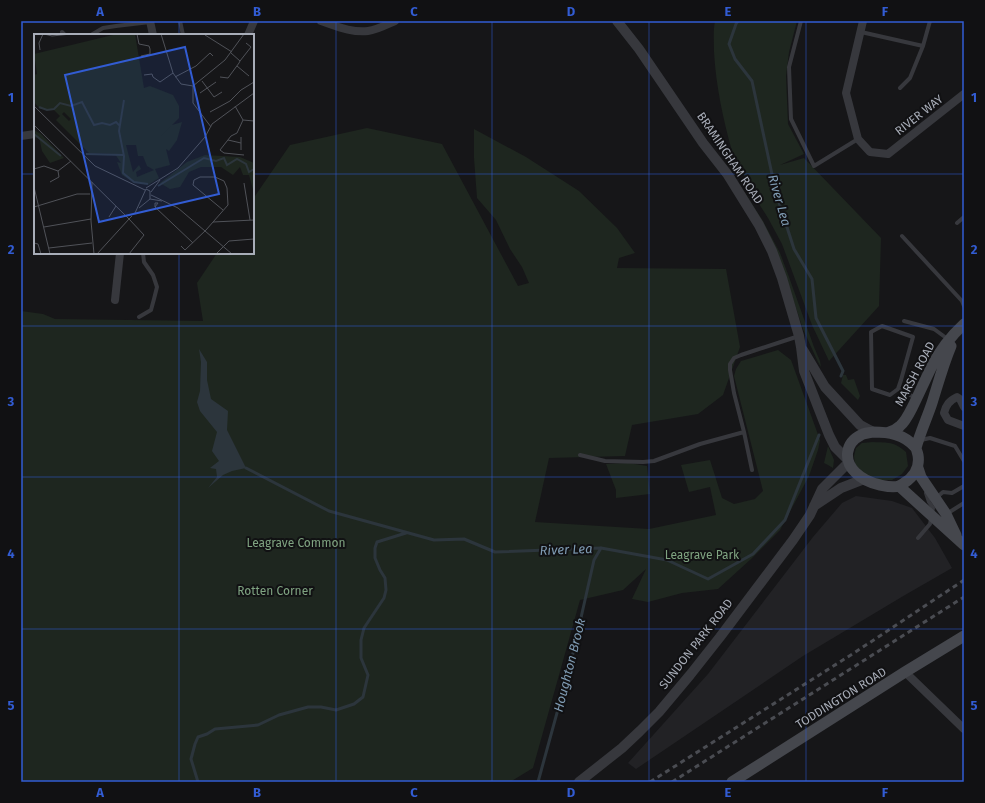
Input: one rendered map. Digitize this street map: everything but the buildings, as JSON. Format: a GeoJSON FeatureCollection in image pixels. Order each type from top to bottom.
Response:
{"type":"FeatureCollection","features":[{"type":"Feature","properties":{"kind":"main road","name":"MARSH ROAD"},"geometry":{"type":"LineString","coordinates":[[890,432],[897,429],[908,415],[942,349],[955,332],[963,325]]}},
{"type":"Feature","properties":{"kind":"main road","name":"MARSH ROAD"},"geometry":{"type":"LineString","coordinates":[[917,444],[929,412],[945,359],[963,325]]}},
{"type":"Feature","properties":{"kind":"main road"},"geometry":{"type":"LineString","coordinates":[[920,473],[914,475],[908,481],[899,486],[885,486],[874,483],[864,479],[855,472],[848,461],[847,452],[850,444],[855,438],[862,434],[873,432],[890,432],[917,444],[920,473],[946,514],[961,542]]}},
{"type":"Feature","properties":{"kind":"main road"},"geometry":{"type":"LineString","coordinates":[[899,486],[961,542]]}},
{"type":"Feature","properties":{"kind":"main road","name":"TODDINGTON ROAD"},"geometry":{"type":"LineString","coordinates":[[732,782],[964,636]]}},
{"type":"Feature","properties":{"kind":"street"},"geometry":{"type":"LineString","coordinates":[[248,34],[254,21]]}},
{"type":"Feature","properties":{"kind":"street"},"geometry":{"type":"LineString","coordinates":[[321,21],[348,30],[368,31],[394,21]]}},
{"type":"Feature","properties":{"kind":"street","name":"BRAMINGHAM ROAD"},"geometry":{"type":"LineString","coordinates":[[617,21],[639,49],[703,143],[728,175],[759,225],[772,251],[782,278],[799,336],[804,371],[829,435],[836,447],[848,461]]}},
{"type":"Feature","properties":{"kind":"street"},"geometry":{"type":"LineString","coordinates":[[858,139],[846,93],[863,21]]}},
{"type":"Feature","properties":{"kind":"street"},"geometry":{"type":"LineString","coordinates":[[150,22],[153,34]]}},
{"type":"Feature","properties":{"kind":"street","name":"RIVER WAY"},"geometry":{"type":"LineString","coordinates":[[858,139],[870,152],[888,154],[964,94]]}},
{"type":"Feature","properties":{"kind":"street"},"geometry":{"type":"LineString","coordinates":[[21,136],[34,134]]}},
{"type":"Feature","properties":{"kind":"street"},"geometry":{"type":"LineString","coordinates":[[115,300],[120,254]]}},
{"type":"Feature","properties":{"kind":"street","name":"BRAMINGHAM ROAD"},"geometry":{"type":"LineString","coordinates":[[801,347],[825,387],[860,425],[873,432]]}},
{"type":"Feature","properties":{"kind":"street"},"geometry":{"type":"LineString","coordinates":[[964,406],[957,397],[947,404],[944,413],[948,420],[964,426]]}},
{"type":"Feature","properties":{"kind":"street","name":"SUNDON PARK ROAD"},"geometry":{"type":"LineString","coordinates":[[579,782],[622,748],[640,731],[659,712],[686,680],[793,540],[810,515],[822,489],[839,474],[848,461]]}},
{"type":"Feature","properties":{"kind":"street","name":"SUNDON PARK ROAD"},"geometry":{"type":"LineString","coordinates":[[814,506],[841,488],[864,479]]}},
{"type":"Feature","properties":{"kind":"street"},"geometry":{"type":"LineString","coordinates":[[905,672],[964,729]]}},
{"type":"Feature","properties":{"kind":"lane"},"geometry":{"type":"LineString","coordinates":[[180,21],[183,34]]}},
{"type":"Feature","properties":{"kind":"lane"},"geometry":{"type":"LineString","coordinates":[[801,21],[789,67],[791,119],[814,166],[858,139]]}},
{"type":"Feature","properties":{"kind":"lane"},"geometry":{"type":"LineString","coordinates":[[900,88],[910,78],[923,46],[930,21]]}},
{"type":"Feature","properties":{"kind":"lane"},"geometry":{"type":"LineString","coordinates":[[94,34],[103,28],[150,22]]}},
{"type":"Feature","properties":{"kind":"lane"},"geometry":{"type":"LineString","coordinates":[[860,32],[923,46]]}},
{"type":"Feature","properties":{"kind":"lane"},"geometry":{"type":"LineString","coordinates":[[957,223],[964,217]]}},
{"type":"Feature","properties":{"kind":"lane"},"geometry":{"type":"LineString","coordinates":[[902,236],[964,306]]}},
{"type":"Feature","properties":{"kind":"lane"},"geometry":{"type":"LineString","coordinates":[[139,317],[151,310],[157,287],[144,262],[143,254]]}},
{"type":"Feature","properties":{"kind":"lane"},"geometry":{"type":"LineString","coordinates":[[904,321],[934,329],[949,340]]}},
{"type":"Feature","properties":{"kind":"lane"},"geometry":{"type":"LineString","coordinates":[[882,326],[913,337],[898,389],[890,395],[872,389],[871,332],[882,326]]}},
{"type":"Feature","properties":{"kind":"lane"},"geometry":{"type":"LineString","coordinates":[[752,470],[734,393],[730,364],[734,358],[741,354],[799,336]]}},
{"type":"Feature","properties":{"kind":"lane"},"geometry":{"type":"LineString","coordinates":[[898,389],[912,395],[917,399]]}},
{"type":"Feature","properties":{"kind":"lane"},"geometry":{"type":"LineString","coordinates":[[580,455],[605,462],[654,461],[700,444],[744,432]]}},
{"type":"Feature","properties":{"kind":"lane"},"geometry":{"type":"LineString","coordinates":[[917,444],[930,438],[955,446],[964,462]]}},
{"type":"Feature","properties":{"kind":"lane"},"geometry":{"type":"LineString","coordinates":[[918,538],[930,524],[933,508],[929,502],[920,473]]}},
{"type":"Feature","properties":{"kind":"lane"},"geometry":{"type":"LineString","coordinates":[[936,498],[943,492],[952,493],[964,486]]}},
{"type":"Feature","properties":{"kind":"lane"},"geometry":{"type":"LineString","coordinates":[[946,514],[964,503]]}},
{"type":"Feature","properties":{"kind":"shaded area"},"geometry":{"type":"Polygon","coordinates":[[[199,349],[207,362],[207,380],[211,399],[228,411],[227,430],[246,468],[232,471],[223,475],[208,488],[217,477],[216,469],[210,468],[219,461],[212,451],[217,432],[200,411],[197,402],[200,391],[201,362],[199,349]]]}},
{"type":"Feature","properties":{"kind":"shaded area"},"geometry":{"type":"Polygon","coordinates":[[[856,496],[892,501],[912,508],[935,538],[952,568],[803,656],[636,769],[628,763],[708,674],[813,537],[842,503],[856,496]]]}},
{"type":"Feature","properties":{"kind":"green space"},"geometry":{"type":"Polygon","coordinates":[[[715,21],[797,21],[789,52],[786,76],[788,124],[804,154],[780,165],[804,158],[881,238],[879,306],[829,361],[812,325],[782,244],[768,218],[745,182],[744,173],[732,151],[716,77],[714,52],[715,21]]]}},
{"type":"Feature","properties":{"kind":"green space","name":"Leagrave Common"},"geometry":{"type":"Polygon","coordinates":[[[367,128],[442,144],[518,286],[529,283],[522,267],[510,249],[496,220],[477,198],[474,158],[474,129],[526,157],[579,191],[617,228],[635,253],[619,258],[617,268],[726,269],[740,347],[723,395],[698,414],[632,425],[625,456],[549,458],[535,522],[649,529],[716,515],[710,487],[689,492],[681,465],[710,460],[722,498],[734,504],[755,499],[763,491],[734,376],[741,361],[778,350],[791,360],[820,440],[809,476],[780,530],[718,589],[682,593],[648,602],[632,599],[646,569],[623,590],[580,600],[533,768],[510,782],[21,782],[21,311],[43,314],[55,319],[203,321],[197,283],[216,254],[254,254],[254,198],[290,145],[367,128]]]}},
{"type":"Feature","properties":{"kind":"green space"},"geometry":{"type":"Polygon","coordinates":[[[736,181],[763,221],[780,253],[821,367],[803,329],[786,278],[736,181]]]}},
{"type":"Feature","properties":{"kind":"green space"},"geometry":{"type":"Polygon","coordinates":[[[843,375],[846,375],[848,380],[854,379],[860,396],[858,400],[841,383],[843,375]]]}},
{"type":"Feature","properties":{"kind":"green space"},"geometry":{"type":"Polygon","coordinates":[[[873,442],[894,444],[906,452],[908,466],[902,474],[892,480],[880,480],[866,476],[855,465],[854,456],[856,448],[862,443],[873,442]]]}},
{"type":"Feature","properties":{"kind":"green space"},"geometry":{"type":"Polygon","coordinates":[[[828,446],[834,460],[833,468],[824,463],[828,446]]]}},
{"type":"Feature","properties":{"kind":"green space"},"geometry":{"type":"Polygon","coordinates":[[[628,463],[647,466],[650,494],[616,498],[616,490],[606,464],[628,463]]]}},
{"type":"Feature","properties":{"kind":"waterway","name":"River Lea"},"geometry":{"type":"LineString","coordinates":[[738,21],[729,44],[735,59],[752,81],[776,193],[794,249],[812,279],[816,318],[843,371],[841,376]]}},
{"type":"Feature","properties":{"kind":"waterway","name":"River Lea"},"geometry":{"type":"LineString","coordinates":[[246,468],[329,511],[434,540],[464,539],[495,552],[601,548],[667,560],[708,579],[753,554],[785,520],[819,435]]}},
{"type":"Feature","properties":{"kind":"waterway"},"geometry":{"type":"LineString","coordinates":[[198,782],[191,759],[198,737],[215,729],[258,725],[279,715],[308,707],[321,707],[336,710],[354,704],[363,697],[368,675],[361,658],[361,640],[364,628],[384,598],[386,590],[385,578],[375,558],[375,548],[377,542],[406,533]]}},
{"type":"Feature","properties":{"kind":"waterway","name":"Houghton Brook"},"geometry":{"type":"LineString","coordinates":[[538,782],[571,662],[594,560],[601,548]]}},
{"type":"Feature","properties":{"kind":"railway"},"geometry":{"type":"LineString","coordinates":[[650,782],[854,653],[964,580]]}},
{"type":"Feature","properties":{"kind":"railway"},"geometry":{"type":"LineString","coordinates":[[672,782],[964,597]]}},
{"type":"Feature","properties":{"kind":"park label","name":"Leagrave Park"},"geometry":{"type":"Point","coordinates":[702,555]}},
{"type":"Feature","properties":{"kind":"park label","name":"Rotten Corner"},"geometry":{"type":"Point","coordinates":[275,591]}}]}
